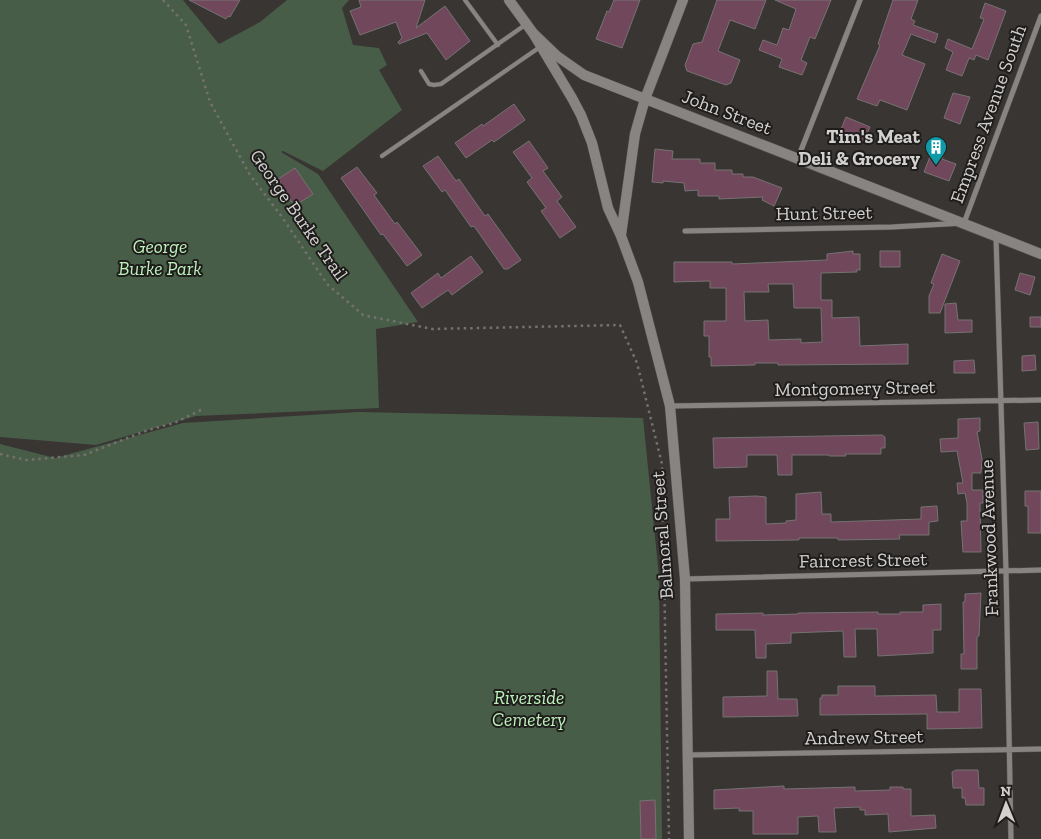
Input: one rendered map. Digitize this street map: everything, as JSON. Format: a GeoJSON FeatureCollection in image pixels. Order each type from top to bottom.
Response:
{"type":"FeatureCollection","features":[{"type":"Feature","properties":{"kind":"main road","name":"John Street"},"geometry":{"type":"LineString","coordinates":[[509,0],[533,33],[557,56],[584,75],[1041,254]]}},
{"type":"Feature","properties":{"kind":"main road"},"geometry":{"type":"LineString","coordinates":[[621,236],[635,134],[645,99],[683,0]]}},
{"type":"Feature","properties":{"kind":"main road","name":"Balmoral Street"},"geometry":{"type":"LineString","coordinates":[[533,33],[581,115],[592,143],[608,208],[621,236],[638,282],[670,406],[685,579],[689,839]]}},
{"type":"Feature","properties":{"kind":"street"},"geometry":{"type":"LineString","coordinates":[[798,158],[860,0]]}},
{"type":"Feature","properties":{"kind":"street","name":"Empress Avenue South"},"geometry":{"type":"LineString","coordinates":[[964,223],[1041,16]]}},
{"type":"Feature","properties":{"kind":"street","name":"Hunt Street"},"geometry":{"type":"LineString","coordinates":[[685,231],[892,228],[964,223]]}},
{"type":"Feature","properties":{"kind":"street","name":"Frankwood Avenue"},"geometry":{"type":"LineString","coordinates":[[996,237],[1006,571],[1011,839]]}},
{"type":"Feature","properties":{"kind":"street","name":"Montgomery Street"},"geometry":{"type":"LineString","coordinates":[[670,406],[1041,400]]}},
{"type":"Feature","properties":{"kind":"street","name":"Faircrest Street"},"geometry":{"type":"LineString","coordinates":[[685,579],[1041,570]]}},
{"type":"Feature","properties":{"kind":"street","name":"Andrew Street"},"geometry":{"type":"LineString","coordinates":[[687,755],[1041,749]]}},
{"type":"Feature","properties":{"kind":"lane"},"geometry":{"type":"LineString","coordinates":[[465,0],[498,45]]}},
{"type":"Feature","properties":{"kind":"lane"},"geometry":{"type":"LineString","coordinates":[[421,71],[429,84],[441,84],[527,24]]}},
{"type":"Feature","properties":{"kind":"lane"},"geometry":{"type":"LineString","coordinates":[[382,156],[542,46]]}},
{"type":"Feature","properties":{"kind":"path","name":"George Burke Trail"},"geometry":{"type":"LineString","coordinates":[[162,0],[186,26],[210,102],[250,175],[282,217],[327,284],[364,316],[432,329],[620,325],[637,363],[662,464],[669,839]]}},
{"type":"Feature","properties":{"kind":"path"},"geometry":{"type":"LineString","coordinates":[[0,454],[26,460],[84,455],[148,430],[174,424],[203,409]]}},
{"type":"Feature","properties":{"kind":"green space","name":"George Burke Park"},"geometry":{"type":"Polygon","coordinates":[[[0,0],[183,0],[219,44],[260,22],[287,0],[349,0],[342,8],[353,45],[379,48],[387,65],[379,70],[402,110],[323,171],[283,151],[281,152],[318,174],[418,322],[376,329],[379,408],[196,416],[96,445],[0,437],[0,0]]]}},
{"type":"Feature","properties":{"kind":"green space","name":"Riverside Cemetery"},"geometry":{"type":"Polygon","coordinates":[[[358,412],[643,418],[659,576],[662,839],[0,839],[0,444],[55,458],[183,423],[358,412]]]}},
{"type":"Feature","properties":{"kind":"building"},"geometry":{"type":"Polygon","coordinates":[[[189,0],[240,0],[230,17],[228,16],[226,19],[189,0]]]}},
{"type":"Feature","properties":{"kind":"building"},"geometry":{"type":"Polygon","coordinates":[[[359,0],[425,0],[416,28],[445,6],[470,41],[446,60],[427,33],[399,44],[398,42],[402,38],[396,22],[360,35],[350,11],[361,7],[359,0]]]}},
{"type":"Feature","properties":{"kind":"building"},"geometry":{"type":"Polygon","coordinates":[[[614,0],[640,0],[622,48],[596,39],[607,11],[609,12],[614,0]]]}},
{"type":"Feature","properties":{"kind":"building"},"geometry":{"type":"Polygon","coordinates":[[[717,0],[766,0],[755,29],[730,20],[718,51],[740,60],[731,83],[726,85],[687,71],[685,65],[693,44],[702,42],[717,0]]]}},
{"type":"Feature","properties":{"kind":"building"},"geometry":{"type":"Polygon","coordinates":[[[775,0],[831,0],[815,39],[810,37],[801,60],[807,63],[802,75],[779,67],[782,59],[759,50],[763,40],[777,45],[783,28],[789,30],[796,9],[775,0]]]}},
{"type":"Feature","properties":{"kind":"building"},"geometry":{"type":"Polygon","coordinates":[[[893,0],[918,0],[911,19],[915,21],[913,25],[938,34],[935,43],[911,34],[902,55],[925,64],[907,110],[880,100],[877,106],[857,99],[880,45],[878,44],[893,0]]]}},
{"type":"Feature","properties":{"kind":"building"},"geometry":{"type":"Polygon","coordinates":[[[985,3],[1006,11],[988,60],[976,55],[974,60],[969,58],[962,76],[946,70],[953,52],[945,48],[948,39],[972,49],[984,19],[980,18],[985,3]]]}},
{"type":"Feature","properties":{"kind":"building"},"geometry":{"type":"Polygon","coordinates":[[[953,93],[970,97],[960,124],[944,118],[953,93]]]}},
{"type":"Feature","properties":{"kind":"building"},"geometry":{"type":"Polygon","coordinates":[[[514,104],[525,120],[494,142],[492,140],[466,158],[455,143],[514,104]]]}},
{"type":"Feature","properties":{"kind":"building"},"geometry":{"type":"Polygon","coordinates":[[[846,117],[870,127],[864,141],[854,137],[851,145],[837,139],[846,117]]]}},
{"type":"Feature","properties":{"kind":"building"},"geometry":{"type":"Polygon","coordinates":[[[529,141],[548,168],[543,171],[562,197],[557,201],[576,227],[560,238],[541,211],[546,208],[527,182],[532,178],[513,152],[529,141]]]}},
{"type":"Feature","properties":{"kind":"building"},"geometry":{"type":"Polygon","coordinates":[[[655,149],[673,151],[672,159],[700,159],[700,163],[715,163],[715,170],[732,170],[732,174],[743,174],[743,177],[753,177],[782,188],[774,206],[762,200],[763,197],[719,199],[719,196],[698,196],[698,190],[685,191],[684,183],[652,182],[655,149]]]}},
{"type":"Feature","properties":{"kind":"building","name":"Tim's Meat Deli & Grocery"},"geometry":{"type":"Polygon","coordinates":[[[933,149],[944,154],[942,159],[956,164],[949,181],[924,172],[933,149]]]}},
{"type":"Feature","properties":{"kind":"building"},"geometry":{"type":"Polygon","coordinates":[[[438,156],[456,181],[459,179],[485,216],[488,214],[521,260],[508,269],[504,269],[474,226],[471,227],[445,190],[442,192],[423,166],[438,156]]]}},
{"type":"Feature","properties":{"kind":"building"},"geometry":{"type":"Polygon","coordinates":[[[357,167],[377,193],[374,195],[395,224],[397,222],[422,255],[407,266],[383,234],[381,235],[341,178],[357,167]]]}},
{"type":"Feature","properties":{"kind":"building"},"geometry":{"type":"Polygon","coordinates":[[[295,168],[313,194],[294,206],[278,179],[295,168]]]}},
{"type":"Feature","properties":{"kind":"building"},"geometry":{"type":"Polygon","coordinates":[[[853,251],[853,254],[860,254],[860,270],[856,270],[857,272],[821,273],[821,300],[832,300],[832,318],[859,317],[860,346],[908,344],[908,364],[778,365],[778,363],[755,363],[755,365],[711,366],[709,336],[704,336],[704,321],[726,321],[726,288],[710,288],[710,281],[674,282],[674,262],[732,262],[732,264],[827,260],[827,254],[853,251]],[[768,284],[769,292],[744,292],[745,321],[768,320],[769,340],[801,339],[801,343],[822,342],[821,308],[794,308],[793,284],[768,284]]]}},
{"type":"Feature","properties":{"kind":"building"},"geometry":{"type":"Polygon","coordinates":[[[880,251],[900,251],[900,267],[880,267],[880,251]]]}},
{"type":"Feature","properties":{"kind":"building"},"geometry":{"type":"Polygon","coordinates":[[[942,254],[960,261],[940,313],[929,313],[929,296],[934,284],[931,283],[942,254]]]}},
{"type":"Feature","properties":{"kind":"building"},"geometry":{"type":"Polygon","coordinates":[[[471,256],[483,272],[452,295],[448,290],[422,308],[411,293],[438,273],[441,278],[471,256]]]}},
{"type":"Feature","properties":{"kind":"building"},"geometry":{"type":"Polygon","coordinates":[[[1020,273],[1035,277],[1030,295],[1015,290],[1020,273]]]}},
{"type":"Feature","properties":{"kind":"building"},"geometry":{"type":"Polygon","coordinates":[[[956,303],[958,320],[972,320],[972,332],[945,333],[945,304],[956,303]]]}},
{"type":"Feature","properties":{"kind":"building"},"geometry":{"type":"Polygon","coordinates":[[[1030,317],[1041,317],[1041,327],[1030,327],[1030,317]]]}},
{"type":"Feature","properties":{"kind":"building"},"geometry":{"type":"Polygon","coordinates":[[[1035,355],[1036,370],[1022,371],[1022,356],[1035,355]]]}},
{"type":"Feature","properties":{"kind":"building"},"geometry":{"type":"Polygon","coordinates":[[[974,360],[975,373],[954,373],[954,361],[974,360]]]}},
{"type":"Feature","properties":{"kind":"building"},"geometry":{"type":"Polygon","coordinates":[[[980,418],[980,431],[977,432],[982,459],[981,473],[972,473],[972,490],[983,490],[983,503],[980,503],[981,552],[963,552],[961,521],[967,521],[967,503],[965,493],[958,494],[957,483],[963,483],[957,451],[941,452],[940,439],[958,438],[958,419],[980,418]]]}},
{"type":"Feature","properties":{"kind":"building"},"geometry":{"type":"Polygon","coordinates":[[[1038,422],[1039,449],[1026,450],[1024,423],[1038,422]]]}},
{"type":"Feature","properties":{"kind":"building"},"geometry":{"type":"Polygon","coordinates":[[[882,435],[885,437],[885,448],[881,448],[881,454],[845,454],[846,456],[792,455],[792,475],[778,475],[777,455],[747,455],[747,467],[714,468],[713,438],[882,435]]]}},
{"type":"Feature","properties":{"kind":"building"},"geometry":{"type":"Polygon","coordinates":[[[1025,491],[1041,491],[1041,533],[1028,533],[1028,506],[1025,506],[1025,491]]]}},
{"type":"Feature","properties":{"kind":"building"},"geometry":{"type":"Polygon","coordinates":[[[821,492],[822,514],[831,514],[831,522],[921,519],[921,507],[937,506],[938,521],[929,522],[929,535],[899,535],[900,539],[838,540],[838,538],[799,538],[799,540],[716,541],[716,519],[730,519],[729,497],[766,497],[766,524],[786,523],[786,521],[796,520],[796,494],[821,492]]]}},
{"type":"Feature","properties":{"kind":"building"},"geometry":{"type":"Polygon","coordinates":[[[981,593],[979,636],[977,637],[977,669],[961,669],[961,654],[964,654],[963,602],[965,602],[965,594],[981,593]]]}},
{"type":"Feature","properties":{"kind":"building"},"geometry":{"type":"Polygon","coordinates":[[[941,604],[941,630],[933,630],[933,653],[878,656],[877,629],[855,629],[856,657],[844,657],[843,631],[791,633],[791,643],[766,644],[766,658],[756,658],[755,630],[716,630],[716,614],[763,613],[763,615],[878,612],[878,614],[900,614],[900,612],[923,612],[923,605],[941,604]]]}},
{"type":"Feature","properties":{"kind":"building"},"geometry":{"type":"Polygon","coordinates":[[[767,671],[777,671],[778,699],[797,699],[798,716],[723,717],[723,697],[767,696],[767,671]]]}},
{"type":"Feature","properties":{"kind":"building"},"geometry":{"type":"Polygon","coordinates":[[[838,686],[875,686],[875,696],[936,695],[937,712],[959,712],[959,689],[981,689],[982,728],[927,729],[927,714],[820,715],[820,698],[822,698],[822,695],[838,695],[838,686]]]}},
{"type":"Feature","properties":{"kind":"building"},"geometry":{"type":"Polygon","coordinates":[[[956,770],[978,770],[979,788],[984,788],[984,805],[966,805],[965,798],[962,798],[962,788],[953,788],[952,772],[956,770]]]}},
{"type":"Feature","properties":{"kind":"building"},"geometry":{"type":"Polygon","coordinates":[[[784,786],[784,789],[855,787],[855,791],[890,790],[890,787],[911,789],[911,816],[935,815],[936,828],[889,832],[888,814],[865,815],[865,810],[860,810],[860,807],[834,808],[836,832],[819,832],[818,816],[798,817],[798,834],[753,834],[753,811],[739,811],[739,808],[714,809],[714,790],[784,786]]]}},
{"type":"Feature","properties":{"kind":"building"},"geometry":{"type":"Polygon","coordinates":[[[655,800],[656,839],[641,839],[640,801],[655,800]]]}},
{"type":"Feature","properties":{"kind":"place","name":"Tim's Meat Deli & Grocery"},"geometry":{"type":"Point","coordinates":[936,166]}}]}
